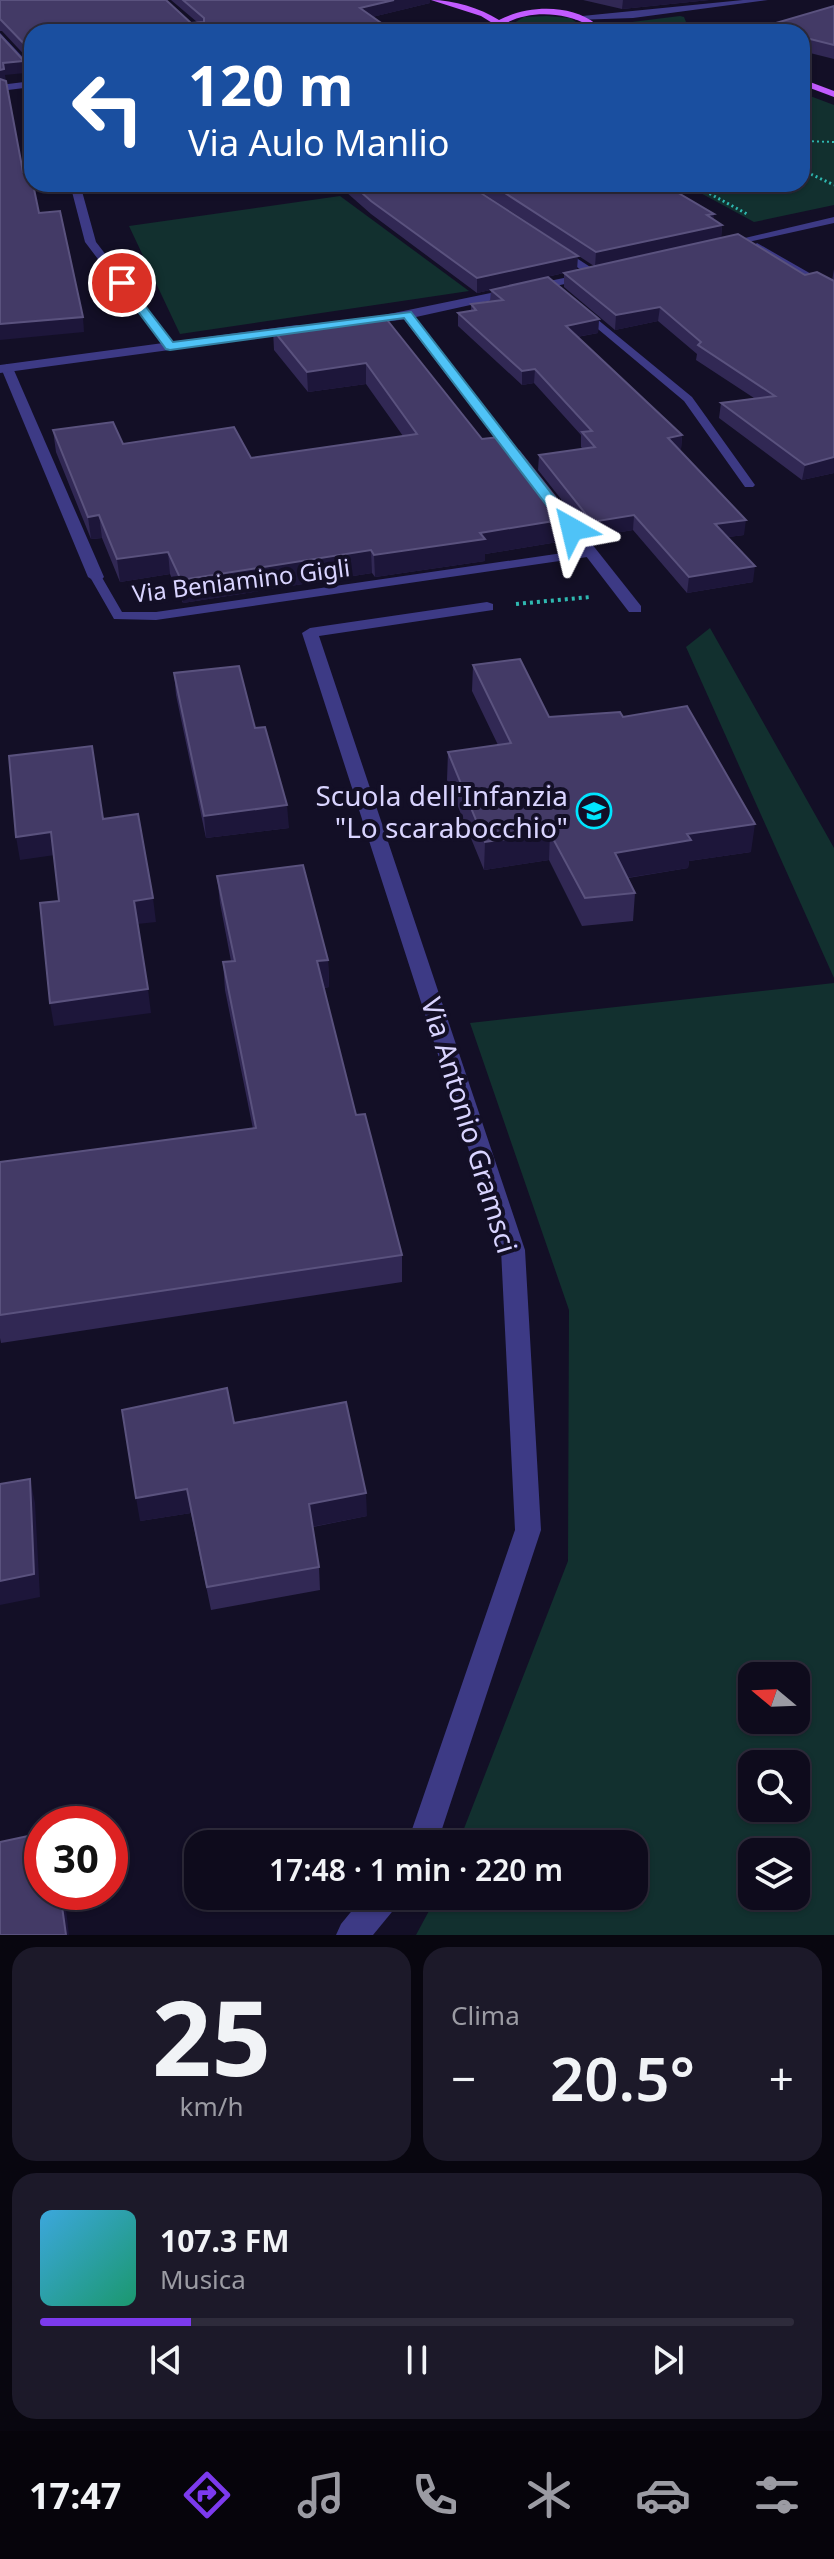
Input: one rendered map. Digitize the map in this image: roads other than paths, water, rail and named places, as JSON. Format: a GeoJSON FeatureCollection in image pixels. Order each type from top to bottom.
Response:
{"type":"FeatureCollection","features":[{"type":"Feature","properties":{"kind":"main road"},"geometry":{"type":"LineString","coordinates":[[435,0],[484,14],[496,24]]}},
{"type":"Feature","properties":{"kind":"main road"},"geometry":{"type":"LineString","coordinates":[[465,0],[493,6]]}},
{"type":"Feature","properties":{"kind":"main road"},"geometry":{"type":"LineString","coordinates":[[506,9],[576,17],[586,24]]}},
{"type":"Feature","properties":{"kind":"main road"},"geometry":{"type":"LineString","coordinates":[[503,24],[510,17],[533,13]]}},
{"type":"Feature","properties":{"kind":"main road"},"geometry":{"type":"LineString","coordinates":[[810,85],[834,94]]}},
{"type":"Feature","properties":{"kind":"street"},"geometry":{"type":"LineString","coordinates":[[576,17],[633,15],[764,0]]}},
{"type":"Feature","properties":{"kind":"street"},"geometry":{"type":"LineString","coordinates":[[608,24],[633,15]]}},
{"type":"Feature","properties":{"kind":"street"},"geometry":{"type":"LineString","coordinates":[[0,36],[24,64]]}},
{"type":"Feature","properties":{"kind":"street"},"geometry":{"type":"LineString","coordinates":[[0,88],[24,85]]}},
{"type":"Feature","properties":{"kind":"street"},"geometry":{"type":"LineString","coordinates":[[77,192],[91,242],[170,346]]}},
{"type":"Feature","properties":{"kind":"street"},"geometry":{"type":"LineString","coordinates":[[715,246],[834,220]]}},
{"type":"Feature","properties":{"kind":"street"},"geometry":{"type":"LineString","coordinates":[[545,242],[595,274]]}},
{"type":"Feature","properties":{"kind":"street"},"geometry":{"type":"LineString","coordinates":[[344,323],[407,315],[610,271]]}},
{"type":"Feature","properties":{"kind":"street"},"geometry":{"type":"LineString","coordinates":[[407,315],[635,609]]}},
{"type":"Feature","properties":{"kind":"street"},"geometry":{"type":"LineString","coordinates":[[4,368],[312,327]]}},
{"type":"Feature","properties":{"kind":"street","name":"Via Beniamino Gigli"},"geometry":{"type":"LineString","coordinates":[[4,368],[96,577]]}},
{"type":"Feature","properties":{"kind":"street","name":"Via Antonio Gramsci"},"geometry":{"type":"LineString","coordinates":[[427,1830],[528,1530],[513,1250],[310,633],[487,607]]}},
{"type":"Feature","properties":{"kind":"street"},"geometry":{"type":"LineString","coordinates":[[352,1935],[373,1910]]}},
{"type":"Feature","properties":{"kind":"lane"},"geometry":{"type":"LineString","coordinates":[[745,239],[834,291]]}},
{"type":"Feature","properties":{"kind":"lane"},"geometry":{"type":"LineString","coordinates":[[550,284],[562,294]]}},
{"type":"Feature","properties":{"kind":"lane"},"geometry":{"type":"LineString","coordinates":[[573,303],[688,399],[749,485]]}},
{"type":"Feature","properties":{"kind":"lane","name":"Via Beniamino Gigli"},"geometry":{"type":"LineString","coordinates":[[96,577],[118,616],[156,616],[590,553]]}},
{"type":"Feature","properties":{"kind":"place","name":"Scuola dell'Infanzia \"Lo scarabocchio\""},"geometry":{"type":"Point","coordinates":[594,811]}}]}
